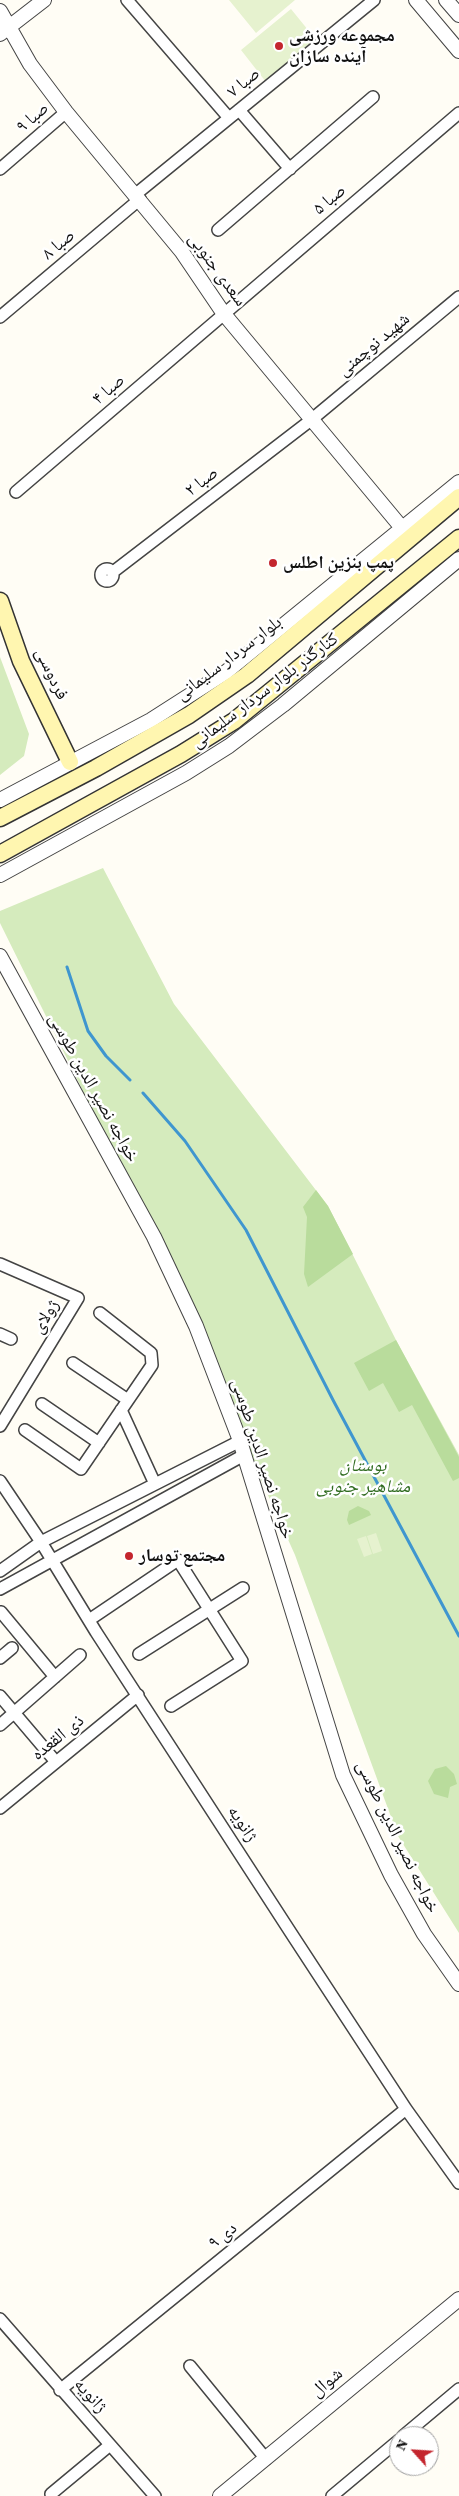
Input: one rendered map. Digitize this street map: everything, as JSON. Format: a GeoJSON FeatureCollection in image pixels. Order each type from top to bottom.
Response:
{"type":"FeatureCollection","features":[{"type":"Feature","properties":{"kind":"main road","name":"بلوار سردار سلیمانی"},"geometry":{"type":"LineString","coordinates":[[0,818],[96,768],[189,715],[247,675],[459,498]]}},
{"type":"Feature","properties":{"kind":"main road"},"geometry":{"type":"LineString","coordinates":[[0,854],[181,754],[234,721],[459,538]]}},
{"type":"Feature","properties":{"kind":"main road","name":"فردوسی"},"geometry":{"type":"LineString","coordinates":[[0,601],[21,661],[70,762]]}},
{"type":"Feature","properties":{"kind":"street"},"geometry":{"type":"LineString","coordinates":[[5,32],[44,0]]}},
{"type":"Feature","properties":{"kind":"street"},"geometry":{"type":"LineString","coordinates":[[127,0],[228,118]]}},
{"type":"Feature","properties":{"kind":"street","name":"صبا ۷"},"geometry":{"type":"LineString","coordinates":[[138,197],[228,118],[374,0]]}},
{"type":"Feature","properties":{"kind":"street"},"geometry":{"type":"LineString","coordinates":[[416,0],[459,51]]}},
{"type":"Feature","properties":{"kind":"street"},"geometry":{"type":"LineString","coordinates":[[446,0],[459,15]]}},
{"type":"Feature","properties":{"kind":"street","name":"سعدی جنوبی"},"geometry":{"type":"LineString","coordinates":[[0,11],[5,32],[66,112],[182,252],[224,314],[402,528]]}},
{"type":"Feature","properties":{"kind":"street"},"geometry":{"type":"LineString","coordinates":[[218,230],[373,97]]}},
{"type":"Feature","properties":{"kind":"street"},"geometry":{"type":"LineString","coordinates":[[239,110],[290,169]]}},
{"type":"Feature","properties":{"kind":"street","name":"صبا ۹"},"geometry":{"type":"LineString","coordinates":[[0,169],[66,112]]}},
{"type":"Feature","properties":{"kind":"street","name":"صبا ۵"},"geometry":{"type":"LineString","coordinates":[[224,314],[459,113]]}},
{"type":"Feature","properties":{"kind":"street","name":"صبا ۸"},"geometry":{"type":"LineString","coordinates":[[0,317],[138,197]]}},
{"type":"Feature","properties":{"kind":"street","name":"شهید نوچمنی"},"geometry":{"type":"LineString","coordinates":[[312,420],[459,297]]}},
{"type":"Feature","properties":{"kind":"street","name":"صبا ۴"},"geometry":{"type":"LineString","coordinates":[[16,492],[224,314]]}},
{"type":"Feature","properties":{"kind":"street","name":"صبا ۲"},"geometry":{"type":"LineString","coordinates":[[113,572],[312,420]]}},
{"type":"Feature","properties":{"kind":"street"},"geometry":{"type":"LineString","coordinates":[[0,808],[5,797],[151,720],[226,672],[459,482]]}},
{"type":"Feature","properties":{"kind":"street","name":"کنارگذر بلوار سردار سلیمانی"},"geometry":{"type":"LineString","coordinates":[[0,875],[186,773],[229,746],[283,705],[459,559]]}},
{"type":"Feature","properties":{"kind":"street"},"geometry":{"type":"LineString","coordinates":[[383,622],[403,584],[444,571]]}},
{"type":"Feature","properties":{"kind":"street","name":"خواجه نصیر الدین طوسی"},"geometry":{"type":"LineString","coordinates":[[0,956],[154,1237],[196,1326],[240,1441],[343,1775],[391,1875],[424,1934],[459,1984]]}},
{"type":"Feature","properties":{"kind":"street","name":"ژولای"},"geometry":{"type":"LineString","coordinates":[[0,1264],[78,1298],[0,1426]]}},
{"type":"Feature","properties":{"kind":"street"},"geometry":{"type":"LineString","coordinates":[[25,1430],[81,1469],[152,1365],[151,1353],[100,1312]]}},
{"type":"Feature","properties":{"kind":"street"},"geometry":{"type":"LineString","coordinates":[[73,1363],[128,1400]]}},
{"type":"Feature","properties":{"kind":"street"},"geometry":{"type":"LineString","coordinates":[[42,1404],[99,1443]]}},
{"type":"Feature","properties":{"kind":"street"},"geometry":{"type":"LineString","coordinates":[[122,1410],[155,1484]]}},
{"type":"Feature","properties":{"kind":"street"},"geometry":{"type":"LineString","coordinates":[[0,1571],[41,1542],[240,1441]]}},
{"type":"Feature","properties":{"kind":"street"},"geometry":{"type":"LineString","coordinates":[[0,1589],[244,1455]]}},
{"type":"Feature","properties":{"kind":"street","name":"ژانویه"},"geometry":{"type":"LineString","coordinates":[[0,1481],[406,2109],[459,2183]]}},
{"type":"Feature","properties":{"kind":"street"},"geometry":{"type":"LineString","coordinates":[[89,1620],[178,1560],[242,1661],[171,1706]]}},
{"type":"Feature","properties":{"kind":"street"},"geometry":{"type":"LineString","coordinates":[[139,1654],[243,1588]]}},
{"type":"Feature","properties":{"kind":"street"},"geometry":{"type":"LineString","coordinates":[[1,1612],[55,1677]]}},
{"type":"Feature","properties":{"kind":"street"},"geometry":{"type":"LineString","coordinates":[[0,1658],[12,1648]]}},
{"type":"Feature","properties":{"kind":"street"},"geometry":{"type":"LineString","coordinates":[[0,1725],[15,1714],[80,1655]]}},
{"type":"Feature","properties":{"kind":"street","name":"ذی القعده"},"geometry":{"type":"LineString","coordinates":[[0,1808],[138,1694]]}},
{"type":"Feature","properties":{"kind":"street"},"geometry":{"type":"LineString","coordinates":[[0,1696],[56,1762]]}},
{"type":"Feature","properties":{"kind":"street","name":"۹ دی"},"geometry":{"type":"LineString","coordinates":[[60,2390],[406,2109]]}},
{"type":"Feature","properties":{"kind":"street","name":"شوال"},"geometry":{"type":"LineString","coordinates":[[220,2496],[459,2299]]}},
{"type":"Feature","properties":{"kind":"street","name":"ژانویه"},"geometry":{"type":"LineString","coordinates":[[0,2319],[60,2390],[155,2496]]}},
{"type":"Feature","properties":{"kind":"street"},"geometry":{"type":"LineString","coordinates":[[190,2366],[266,2459]]}},
{"type":"Feature","properties":{"kind":"street"},"geometry":{"type":"LineString","coordinates":[[415,2426],[459,2389]]}},
{"type":"Feature","properties":{"kind":"street"},"geometry":{"type":"LineString","coordinates":[[51,2494],[110,2445]]}},
{"type":"Feature","properties":{"kind":"street"},"geometry":{"type":"LineString","coordinates":[[332,2496],[389,2448]]}},
{"type":"Feature","properties":{"kind":"green space"},"geometry":{"type":"Polygon","coordinates":[[[229,0],[295,0],[256,33],[229,0]]]}},
{"type":"Feature","properties":{"kind":"green space","name":"مجموعه ورزشی آینده سازان"},"geometry":{"type":"Polygon","coordinates":[[[291,9],[317,41],[266,82],[241,50],[291,9]]]}},
{"type":"Feature","properties":{"kind":"green space"},"geometry":{"type":"Polygon","coordinates":[[[0,657],[29,734],[24,756],[0,775],[0,657]]]}},
{"type":"Feature","properties":{"kind":"green space","name":"بوستان مشاهیر جنوبی"},"geometry":{"type":"Polygon","coordinates":[[[103,868],[174,1004],[328,1206],[396,1340],[459,1455],[459,1933],[398,1836],[295,1555],[117,1160],[0,923],[0,911],[103,868]]]}},
{"type":"Feature","properties":{"kind":"green space"},"geometry":{"type":"Polygon","coordinates":[[[316,1190],[328,1206],[353,1254],[308,1287],[304,1274],[307,1217],[303,1207],[316,1190]]]}},
{"type":"Feature","properties":{"kind":"green space"},"geometry":{"type":"Polygon","coordinates":[[[396,1340],[459,1457],[459,1478],[453,1481],[412,1405],[399,1412],[383,1383],[369,1391],[354,1363],[396,1340]]]}},
{"type":"Feature","properties":{"kind":"green space"},"geometry":{"type":"Polygon","coordinates":[[[358,1506],[369,1511],[371,1515],[349,1525],[347,1520],[349,1511],[358,1506]]]}},
{"type":"Feature","properties":{"kind":"green space"},"geometry":{"type":"Polygon","coordinates":[[[376,1533],[382,1551],[373,1554],[367,1536],[376,1533]]]}},
{"type":"Feature","properties":{"kind":"green space"},"geometry":{"type":"Polygon","coordinates":[[[366,1536],[372,1554],[364,1557],[357,1539],[366,1536]]]}},
{"type":"Feature","properties":{"kind":"green space"},"geometry":{"type":"Polygon","coordinates":[[[446,1766],[454,1774],[457,1784],[450,1787],[448,1798],[434,1794],[428,1781],[435,1769],[446,1766]]]}},
{"type":"Feature","properties":{"kind":"waterway"},"geometry":{"type":"LineString","coordinates":[[67,967],[88,1031],[106,1056],[130,1080]]}},
{"type":"Feature","properties":{"kind":"waterway"},"geometry":{"type":"LineString","coordinates":[[143,1093],[185,1141],[246,1230],[333,1400],[459,1636]]}},
{"type":"Feature","properties":{"kind":"place","name":"مجموعه ورزشی آینده سازان"},"geometry":{"type":"Point","coordinates":[279,46]}},
{"type":"Feature","properties":{"kind":"place","name":"پمپ بنزین اطلس"},"geometry":{"type":"Point","coordinates":[273,563]}},
{"type":"Feature","properties":{"kind":"place","name":"مجتمع توسار"},"geometry":{"type":"Point","coordinates":[129,1556]}}]}
